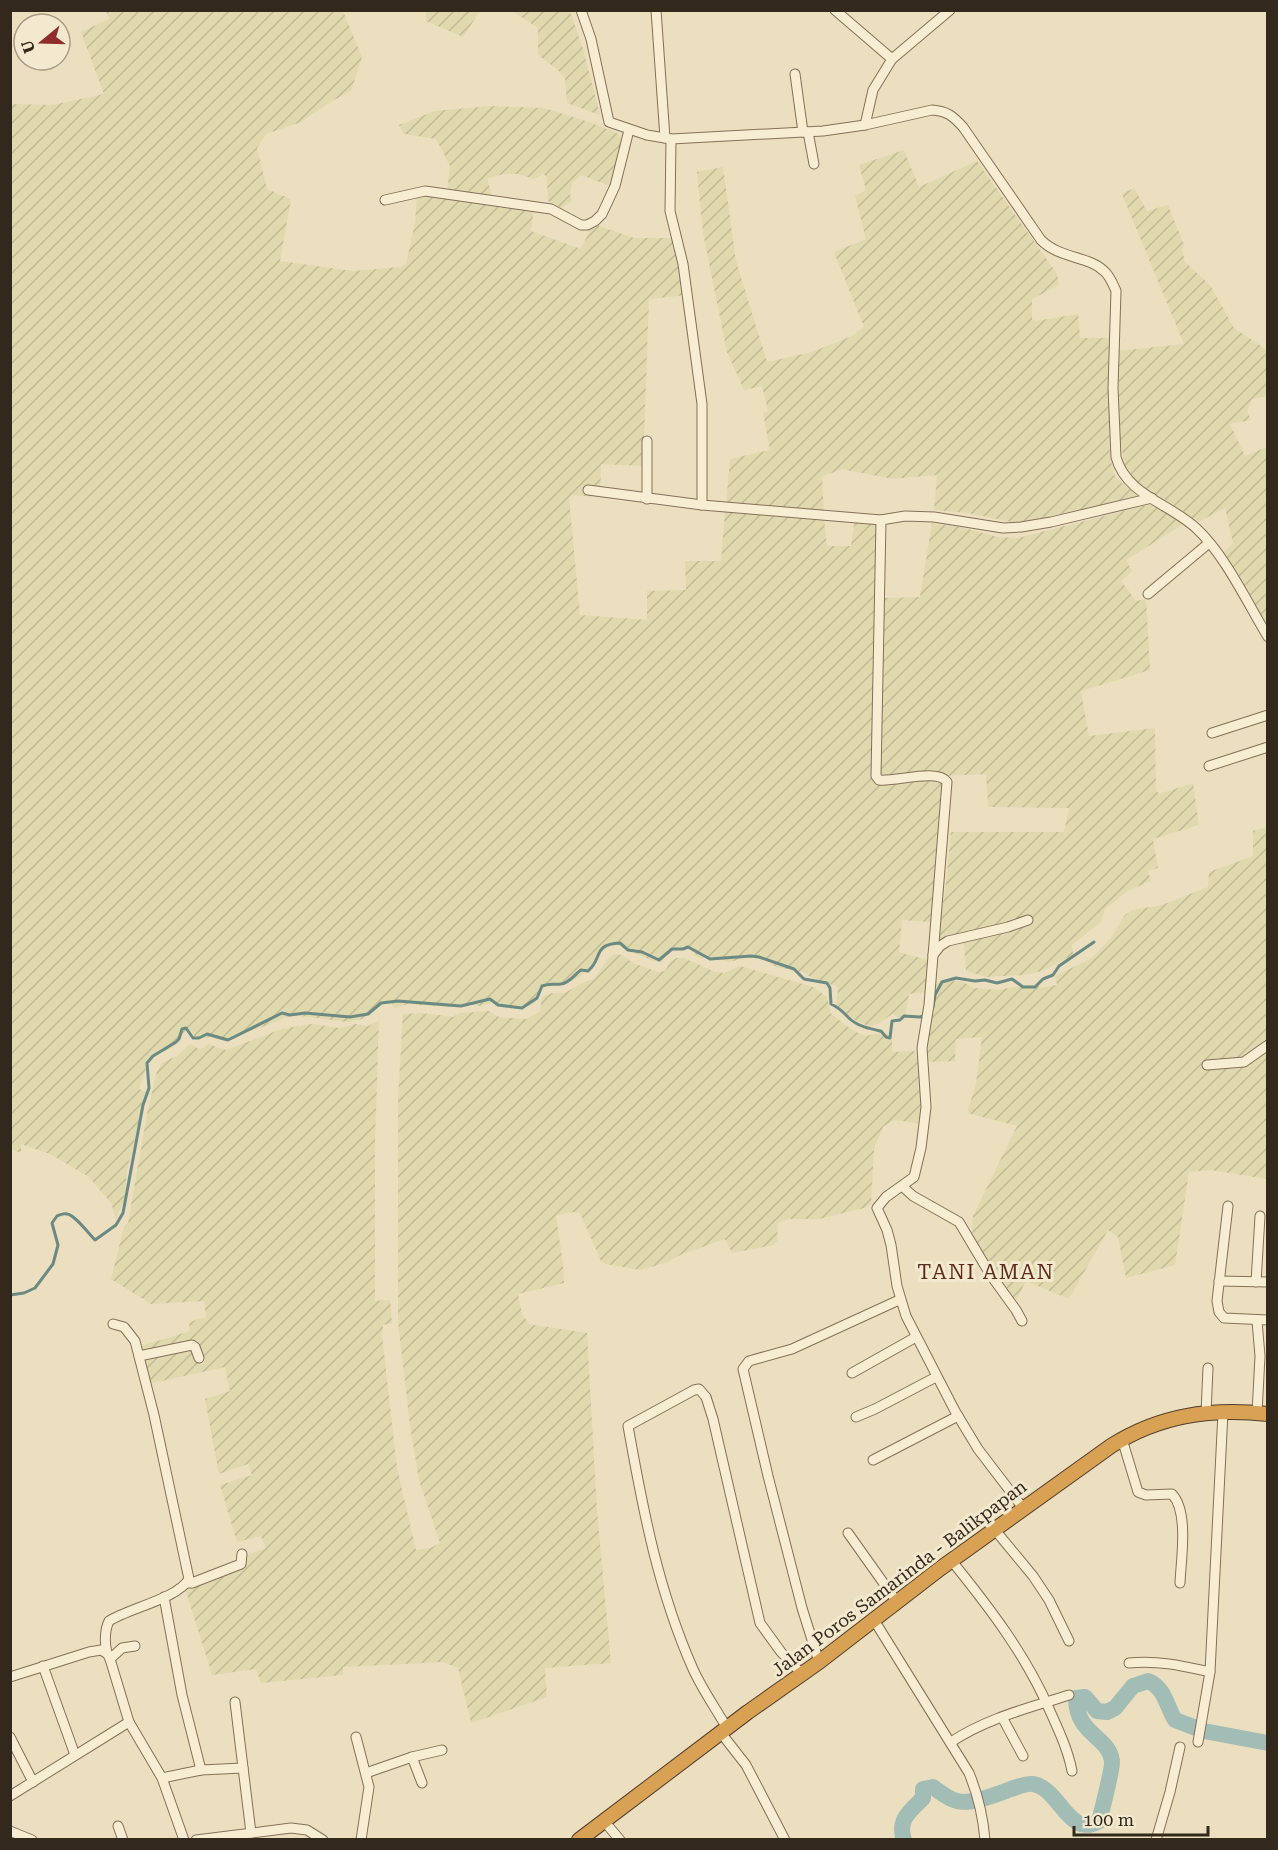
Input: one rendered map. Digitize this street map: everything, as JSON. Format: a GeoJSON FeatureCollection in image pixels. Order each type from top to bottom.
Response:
{"type":"FeatureCollection","features":[{"type":"Feature","properties":{"kind":"highway","name":"Jalan Poros Samarinda - Balikpapan"},"geometry":{"type":"LineString","coordinates":[[579,1839],[819,1662],[951,1560],[1133,1432],[1169,1419],[1206,1413],[1262,1413]]}},
{"type":"Feature","properties":{"kind":"street"},"geometry":{"type":"LineString","coordinates":[[581,10],[591,39],[609,122],[646,135],[668,138],[806,132],[865,124],[932,110],[953,116],[1041,240],[1056,252],[1095,265],[1105,271],[1116,291],[1113,388],[1116,457],[1119,468],[1132,485],[1197,529],[1222,561],[1268,637]]}},
{"type":"Feature","properties":{"kind":"street"},"geometry":{"type":"LineString","coordinates":[[656,10],[668,138],[670,211],[683,264],[702,404],[702,505]]}},
{"type":"Feature","properties":{"kind":"street"},"geometry":{"type":"LineString","coordinates":[[835,10],[892,59]]}},
{"type":"Feature","properties":{"kind":"street"},"geometry":{"type":"LineString","coordinates":[[865,124],[873,90],[892,59],[950,10]]}},
{"type":"Feature","properties":{"kind":"street"},"geometry":{"type":"LineString","coordinates":[[795,74],[814,164]]}},
{"type":"Feature","properties":{"kind":"street"},"geometry":{"type":"LineString","coordinates":[[385,200],[425,191],[551,210],[581,225],[587,225],[602,214],[615,186],[629,130]]}},
{"type":"Feature","properties":{"kind":"street"},"geometry":{"type":"LineString","coordinates":[[646,499],[647,441]]}},
{"type":"Feature","properties":{"kind":"street"},"geometry":{"type":"LineString","coordinates":[[588,490],[702,505],[881,520],[905,516],[934,517],[1003,528],[1051,522],[1152,498]]}},
{"type":"Feature","properties":{"kind":"street"},"geometry":{"type":"LineString","coordinates":[[881,520],[876,776],[882,781],[933,775],[947,780],[933,955],[922,1048],[926,1094],[922,1140],[914,1177],[886,1197],[877,1208],[891,1245],[900,1300],[916,1337],[958,1416],[984,1457],[1023,1508]]}},
{"type":"Feature","properties":{"kind":"street"},"geometry":{"type":"LineString","coordinates":[[1148,594],[1209,543]]}},
{"type":"Feature","properties":{"kind":"street"},"geometry":{"type":"LineString","coordinates":[[1212,733],[1268,715]]}},
{"type":"Feature","properties":{"kind":"street"},"geometry":{"type":"LineString","coordinates":[[1209,766],[1268,747]]}},
{"type":"Feature","properties":{"kind":"street"},"geometry":{"type":"LineString","coordinates":[[933,955],[940,946],[948,941],[1028,920]]}},
{"type":"Feature","properties":{"kind":"street"},"geometry":{"type":"LineString","coordinates":[[1207,1065],[1244,1062],[1268,1045]]}},
{"type":"Feature","properties":{"kind":"street"},"geometry":{"type":"LineString","coordinates":[[902,1185],[913,1196],[958,1222],[1022,1321]]}},
{"type":"Feature","properties":{"kind":"street"},"geometry":{"type":"LineString","coordinates":[[1228,1206],[1218,1308],[1224,1318],[1268,1320]]}},
{"type":"Feature","properties":{"kind":"street"},"geometry":{"type":"LineString","coordinates":[[1256,1282],[1260,1216]]}},
{"type":"Feature","properties":{"kind":"street"},"geometry":{"type":"LineString","coordinates":[[1219,1281],[1268,1282]]}},
{"type":"Feature","properties":{"kind":"street"},"geometry":{"type":"LineString","coordinates":[[819,1662],[802,1608],[743,1369],[749,1361],[792,1349],[900,1300]]}},
{"type":"Feature","properties":{"kind":"street"},"geometry":{"type":"LineString","coordinates":[[1257,1321],[1264,1356],[1262,1413]]}},
{"type":"Feature","properties":{"kind":"street"},"geometry":{"type":"LineString","coordinates":[[113,1324],[124,1327],[131,1334],[139,1356],[189,1572],[187,1583]]}},
{"type":"Feature","properties":{"kind":"street"},"geometry":{"type":"LineString","coordinates":[[852,1374],[916,1337]]}},
{"type":"Feature","properties":{"kind":"street"},"geometry":{"type":"LineString","coordinates":[[139,1356],[192,1345],[199,1358]]}},
{"type":"Feature","properties":{"kind":"street"},"geometry":{"type":"LineString","coordinates":[[1206,1413],[1208,1368]]}},
{"type":"Feature","properties":{"kind":"street"},"geometry":{"type":"LineString","coordinates":[[856,1417],[936,1377]]}},
{"type":"Feature","properties":{"kind":"street"},"geometry":{"type":"LineString","coordinates":[[785,1839],[693,1670],[658,1576],[645,1517],[628,1426],[694,1390],[699,1389],[704,1393],[713,1419],[760,1623],[781,1652],[802,1674]]}},
{"type":"Feature","properties":{"kind":"street"},"geometry":{"type":"LineString","coordinates":[[1198,1742],[1210,1672],[1223,1412]]}},
{"type":"Feature","properties":{"kind":"street"},"geometry":{"type":"LineString","coordinates":[[873,1461],[958,1416]]}},
{"type":"Feature","properties":{"kind":"street"},"geometry":{"type":"LineString","coordinates":[[1122,1439],[1138,1492],[1146,1495],[1172,1494],[1178,1501],[1182,1513],[1180,1583]]}},
{"type":"Feature","properties":{"kind":"street"},"geometry":{"type":"LineString","coordinates":[[995,1530],[1038,1584],[1069,1641]]}},
{"type":"Feature","properties":{"kind":"street"},"geometry":{"type":"LineString","coordinates":[[848,1533],[897,1602]]}},
{"type":"Feature","properties":{"kind":"street"},"geometry":{"type":"LineString","coordinates":[[184,1839],[162,1778],[129,1722],[108,1656],[106,1628],[109,1621],[164,1597],[187,1583],[241,1564],[242,1554]]}},
{"type":"Feature","properties":{"kind":"street"},"geometry":{"type":"LineString","coordinates":[[951,1560],[992,1611],[1025,1662],[1066,1745],[1072,1772]]}},
{"type":"Feature","properties":{"kind":"street"},"geometry":{"type":"LineString","coordinates":[[164,1597],[182,1695],[201,1770]]}},
{"type":"Feature","properties":{"kind":"street"},"geometry":{"type":"LineString","coordinates":[[874,1620],[969,1773],[983,1817],[985,1839]]}},
{"type":"Feature","properties":{"kind":"street"},"geometry":{"type":"LineString","coordinates":[[108,1656],[119,1650],[135,1646]]}},
{"type":"Feature","properties":{"kind":"street"},"geometry":{"type":"LineString","coordinates":[[10,1677],[97,1650],[108,1656]]}},
{"type":"Feature","properties":{"kind":"street"},"geometry":{"type":"LineString","coordinates":[[1129,1663],[1163,1662],[1210,1672]]}},
{"type":"Feature","properties":{"kind":"street"},"geometry":{"type":"LineString","coordinates":[[43,1666],[75,1755]]}},
{"type":"Feature","properties":{"kind":"street"},"geometry":{"type":"LineString","coordinates":[[951,1742],[965,1733],[1002,1717],[1070,1695]]}},
{"type":"Feature","properties":{"kind":"street"},"geometry":{"type":"LineString","coordinates":[[235,1702],[251,1833]]}},
{"type":"Feature","properties":{"kind":"street"},"geometry":{"type":"LineString","coordinates":[[1002,1717],[1023,1756]]}},
{"type":"Feature","properties":{"kind":"street"},"geometry":{"type":"LineString","coordinates":[[10,1796],[129,1722]]}},
{"type":"Feature","properties":{"kind":"street"},"geometry":{"type":"LineString","coordinates":[[10,1737],[33,1782]]}},
{"type":"Feature","properties":{"kind":"street"},"geometry":{"type":"LineString","coordinates":[[356,1737],[369,1787],[361,1839]]}},
{"type":"Feature","properties":{"kind":"street"},"geometry":{"type":"LineString","coordinates":[[1156,1839],[1180,1747]]}},
{"type":"Feature","properties":{"kind":"street"},"geometry":{"type":"LineString","coordinates":[[366,1773],[412,1757],[442,1750]]}},
{"type":"Feature","properties":{"kind":"street"},"geometry":{"type":"LineString","coordinates":[[412,1757],[422,1783]]}},
{"type":"Feature","properties":{"kind":"street"},"geometry":{"type":"LineString","coordinates":[[162,1778],[201,1770],[243,1768]]}},
{"type":"Feature","properties":{"kind":"street"},"geometry":{"type":"LineString","coordinates":[[604,1821],[620,1839]]}},
{"type":"Feature","properties":{"kind":"street"},"geometry":{"type":"LineString","coordinates":[[118,1826],[123,1839]]}},
{"type":"Feature","properties":{"kind":"street"},"geometry":{"type":"LineString","coordinates":[[196,1839],[301,1829],[323,1839]]}},
{"type":"Feature","properties":{"kind":"street"},"geometry":{"type":"LineString","coordinates":[[10,1831],[32,1839]]}},
{"type":"Feature","properties":{"kind":"shaded area"},"geometry":{"type":"Polygon","coordinates":[[[426,10],[480,11],[463,37],[426,21],[426,10]]]}},
{"type":"Feature","properties":{"kind":"shaded area"},"geometry":{"type":"Polygon","coordinates":[[[106,11],[343,11],[362,57],[351,91],[301,122],[266,134],[257,148],[267,189],[291,199],[280,261],[353,271],[400,267],[406,264],[415,223],[417,196],[447,192],[450,166],[436,139],[404,134],[399,125],[435,111],[490,106],[544,108],[619,134],[623,143],[613,187],[581,175],[572,183],[570,194],[572,201],[561,208],[548,201],[547,178],[543,173],[535,179],[518,174],[503,174],[487,179],[493,200],[534,208],[531,231],[581,249],[593,224],[634,238],[677,238],[687,295],[649,299],[643,466],[601,464],[600,497],[572,495],[569,498],[580,615],[647,620],[647,591],[686,590],[685,561],[721,561],[725,512],[824,520],[827,546],[851,546],[855,518],[884,519],[882,598],[920,597],[932,523],[960,527],[998,537],[1018,538],[1151,504],[1171,516],[1182,525],[1126,560],[1132,571],[1121,581],[1136,601],[1146,599],[1150,670],[1081,691],[1089,736],[1155,728],[1156,790],[1159,794],[1193,783],[1199,825],[1153,839],[1158,868],[1148,871],[1151,881],[1129,890],[1105,909],[1101,922],[1072,945],[1073,955],[1042,971],[1023,975],[986,977],[966,971],[964,944],[961,942],[935,944],[945,892],[951,832],[1064,832],[1069,808],[988,807],[986,774],[945,776],[930,922],[902,920],[899,952],[928,960],[926,992],[909,994],[904,1021],[892,1014],[878,1024],[869,1026],[858,1022],[836,1006],[838,988],[836,986],[802,972],[776,967],[756,955],[729,962],[715,957],[698,958],[691,948],[687,947],[668,953],[662,962],[653,961],[635,953],[626,946],[613,945],[598,954],[590,968],[581,976],[563,985],[544,983],[539,988],[536,1002],[531,1006],[504,1008],[492,1002],[481,1006],[465,1004],[450,1007],[408,1004],[394,1008],[390,1000],[362,1019],[347,1022],[293,1015],[226,1041],[209,1037],[197,1039],[189,1030],[184,1032],[175,1046],[152,1055],[147,1065],[139,1089],[146,1092],[127,1171],[124,1200],[116,1219],[111,1203],[89,1177],[50,1154],[21,1144],[21,1153],[11,1149],[11,104],[52,105],[104,94],[81,32],[109,19],[106,11]]]}},
{"type":"Feature","properties":{"kind":"shaded area"},"geometry":{"type":"Polygon","coordinates":[[[512,11],[570,11],[583,49],[600,115],[567,103],[565,79],[558,70],[538,55],[538,28],[512,11]]]}},
{"type":"Feature","properties":{"kind":"shaded area"},"geometry":{"type":"Polygon","coordinates":[[[904,150],[919,187],[977,161],[1057,274],[1059,285],[1032,299],[1032,319],[1036,321],[1078,314],[1080,338],[1109,338],[1110,457],[1115,477],[1139,497],[1017,523],[968,513],[934,510],[937,475],[893,479],[841,469],[822,477],[824,512],[726,504],[730,459],[770,450],[763,413],[768,411],[762,386],[744,390],[727,352],[703,233],[697,172],[723,167],[736,261],[767,362],[812,352],[852,336],[864,327],[834,252],[866,239],[855,196],[866,190],[859,165],[904,150]]]}},
{"type":"Feature","properties":{"kind":"shaded area"},"geometry":{"type":"Polygon","coordinates":[[[1134,188],[1147,211],[1168,205],[1184,245],[1182,249],[1185,262],[1210,285],[1234,328],[1267,350],[1267,396],[1252,399],[1247,412],[1251,420],[1230,424],[1245,456],[1267,447],[1267,630],[1223,553],[1233,543],[1225,508],[1196,523],[1137,482],[1125,469],[1120,437],[1118,351],[1184,344],[1122,194],[1134,188]]]}},
{"type":"Feature","properties":{"kind":"shaded area"},"geometry":{"type":"Polygon","coordinates":[[[1267,827],[1267,1179],[1210,1170],[1189,1172],[1175,1265],[1126,1278],[1118,1237],[1108,1230],[1069,1299],[1026,1281],[1013,1306],[975,1244],[972,1230],[973,1216],[1017,1126],[967,1113],[976,1084],[982,1037],[956,1039],[955,1061],[926,1062],[924,1042],[931,1020],[936,985],[943,979],[963,982],[974,988],[996,990],[1038,984],[1039,988],[1057,985],[1055,976],[1092,958],[1110,939],[1125,915],[1132,910],[1162,905],[1208,887],[1209,872],[1253,856],[1253,831],[1267,827]]]}},
{"type":"Feature","properties":{"kind":"shaded area"},"geometry":{"type":"Polygon","coordinates":[[[614,954],[622,955],[633,963],[658,972],[665,971],[670,962],[676,958],[684,958],[715,972],[724,973],[740,966],[813,987],[827,997],[831,1014],[854,1031],[865,1036],[881,1033],[892,1035],[893,1052],[915,1051],[921,1077],[922,1109],[917,1123],[894,1120],[883,1127],[874,1149],[871,1204],[864,1208],[819,1219],[789,1219],[778,1223],[777,1241],[774,1245],[732,1253],[725,1239],[680,1255],[668,1262],[641,1270],[606,1264],[601,1261],[580,1213],[573,1212],[556,1216],[564,1283],[518,1294],[522,1314],[529,1324],[587,1333],[597,1512],[611,1663],[545,1668],[547,1697],[471,1723],[458,1668],[443,1662],[343,1667],[343,1675],[261,1683],[256,1669],[212,1675],[185,1588],[245,1567],[245,1556],[266,1548],[261,1536],[237,1542],[220,1485],[252,1475],[248,1464],[219,1474],[205,1399],[230,1391],[225,1367],[148,1384],[138,1347],[190,1331],[189,1322],[206,1317],[204,1301],[151,1304],[111,1279],[124,1227],[128,1223],[157,1071],[163,1062],[177,1056],[190,1044],[199,1049],[208,1044],[226,1050],[293,1027],[312,1024],[340,1028],[355,1024],[368,1026],[379,1021],[375,1141],[375,1301],[390,1300],[392,1323],[383,1325],[382,1335],[397,1468],[416,1550],[430,1548],[440,1543],[419,1480],[410,1426],[398,1322],[398,1099],[403,1014],[422,1013],[453,1017],[460,1013],[489,1011],[499,1017],[527,1019],[540,1011],[542,997],[552,993],[565,993],[594,979],[614,954]]]}},
{"type":"Feature","properties":{"kind":"waterway"},"geometry":{"type":"LineString","coordinates":[[933,1007],[935,995],[942,982],[956,978],[997,983],[1012,979],[1023,987],[1035,987],[1043,979],[1053,975],[1059,966],[1094,942]]}},
{"type":"Feature","properties":{"kind":"waterway"},"geometry":{"type":"LineString","coordinates":[[10,1295],[24,1293],[35,1288],[53,1264],[58,1245],[52,1223],[57,1216],[70,1215],[95,1240],[116,1225],[123,1213],[143,1105],[149,1088],[147,1063],[153,1056],[176,1042],[182,1029],[186,1028],[193,1038],[207,1034],[228,1040],[282,1013],[350,1017],[368,1014],[381,1003],[398,1001],[461,1006],[490,999],[498,1005],[522,1008],[537,998],[542,986],[564,983],[581,970],[588,971],[605,946],[620,943],[628,950],[642,952],[659,960],[672,949],[688,947],[710,959],[751,956],[794,969],[804,979],[827,983],[830,988],[831,1004],[854,1022],[881,1031],[890,1038],[892,1021],[900,1020],[904,1016],[926,1015]]}},
{"type":"Feature","properties":{"kind":"waterway"},"geometry":{"type":"LineString","coordinates":[[904,1840],[902,1827],[906,1816],[923,1798],[923,1789],[933,1787],[950,1799],[963,1802],[1033,1784],[1042,1787],[1079,1823],[1088,1825],[1099,1821],[1112,1761],[1105,1746],[1081,1720],[1076,1698],[1085,1697],[1097,1711],[1107,1712],[1115,1708],[1133,1686],[1148,1681],[1162,1692],[1175,1720],[1204,1731],[1268,1743]]}},
{"type":"Feature","properties":{"kind":"district","name":"TANI AMAN"},"geometry":{"type":"Point","coordinates":[986,1272]}}]}
